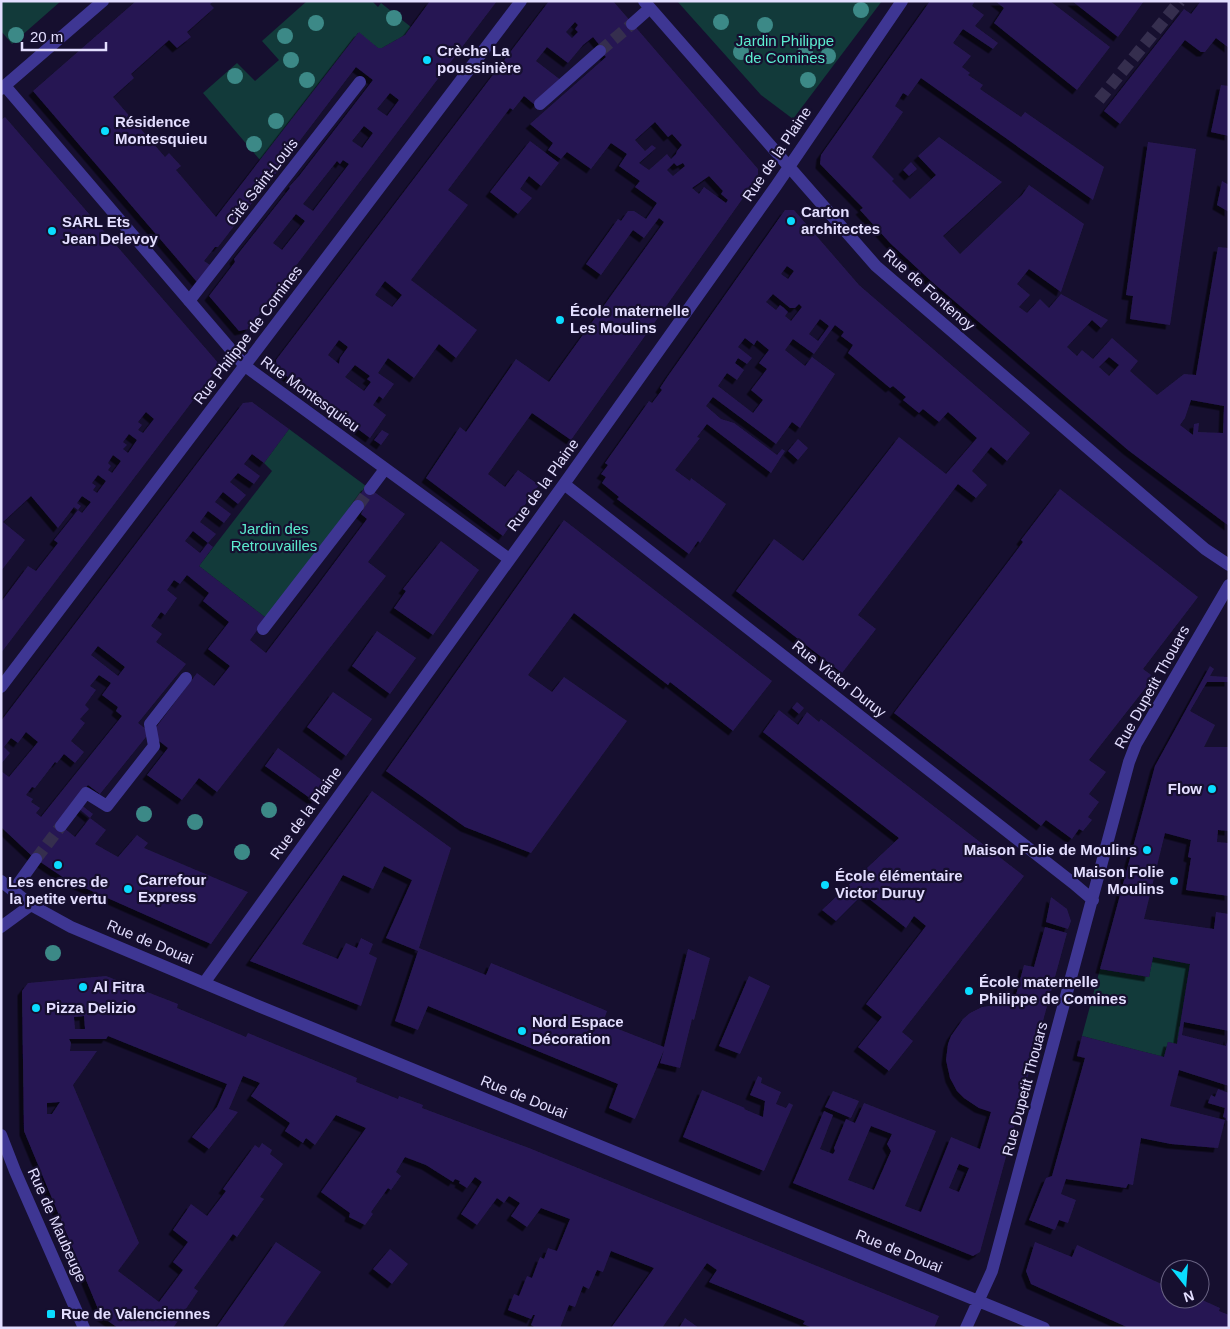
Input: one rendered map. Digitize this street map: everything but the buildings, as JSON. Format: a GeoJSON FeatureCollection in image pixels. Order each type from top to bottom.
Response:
{"type":"FeatureCollection","features":[{"type":"Feature","properties":{"kind":"street"},"geometry":{"type":"LineString","coordinates":[[3,88],[103,1]]}},
{"type":"Feature","properties":{"kind":"street","name":"Rue Philippe de Comines"},"geometry":{"type":"LineString","coordinates":[[1,687],[521,1]]}},
{"type":"Feature","properties":{"kind":"street","name":"Rue de la Plaine"},"geometry":{"type":"LineString","coordinates":[[204,982],[564,484],[788,167],[902,1]]}},
{"type":"Feature","properties":{"kind":"street"},"geometry":{"type":"LineString","coordinates":[[632,24],[647,5]]}},
{"type":"Feature","properties":{"kind":"street","name":"Rue de Fontenoy"},"geometry":{"type":"LineString","coordinates":[[647,5],[788,167],[889,279],[1206,549],[1229,566]]}},
{"type":"Feature","properties":{"kind":"street"},"geometry":{"type":"LineString","coordinates":[[540,104],[600,51]]}},
{"type":"Feature","properties":{"kind":"street","name":"Cité Saint-Louis"},"geometry":{"type":"LineString","coordinates":[[189,302],[360,82]]}},
{"type":"Feature","properties":{"kind":"street","name":"Rue Montesquieu"},"geometry":{"type":"LineString","coordinates":[[3,88],[245,366],[509,559]]}},
{"type":"Feature","properties":{"kind":"street"},"geometry":{"type":"LineString","coordinates":[[370,489],[385,469]]}},
{"type":"Feature","properties":{"kind":"street","name":"Rue Victor Duruy"},"geometry":{"type":"LineString","coordinates":[[564,484],[1074,883],[1093,900]]}},
{"type":"Feature","properties":{"kind":"street"},"geometry":{"type":"LineString","coordinates":[[263,629],[358,506]]}},
{"type":"Feature","properties":{"kind":"street","name":"Rue Dupetit Thouars"},"geometry":{"type":"LineString","coordinates":[[966,1328],[992,1271],[1129,762],[1136,744],[1229,585]]}},
{"type":"Feature","properties":{"kind":"street"},"geometry":{"type":"LineString","coordinates":[[61,826],[86,793],[107,806],[154,746],[150,724],[186,678]]}},
{"type":"Feature","properties":{"kind":"street"},"geometry":{"type":"LineString","coordinates":[[13,891],[36,859]]}},
{"type":"Feature","properties":{"kind":"street","name":"Rue de Douai"},"geometry":{"type":"LineString","coordinates":[[1,881],[31,905],[71,927],[1044,1328]]}},
{"type":"Feature","properties":{"kind":"street"},"geometry":{"type":"LineString","coordinates":[[1,927],[31,905]]}},
{"type":"Feature","properties":{"kind":"street","name":"Rue de Maubeuge"},"geometry":{"type":"LineString","coordinates":[[1,1135],[15,1172],[84,1328]]}},
{"type":"Feature","properties":{"kind":"street"},"geometry":{"type":"LineString","coordinates":[[1,1171],[15,1172]]}},
{"type":"Feature","properties":{"kind":"green space"},"geometry":{"type":"Polygon","coordinates":[[[1,1],[61,1],[12,44],[1,31],[1,1]]]}},
{"type":"Feature","properties":{"kind":"green space"},"geometry":{"type":"Polygon","coordinates":[[[307,1],[372,1],[378,7],[381,3],[411,27],[405,35],[382,48],[378,48],[358,33],[260,160],[203,93],[237,63],[255,81],[279,60],[262,41],[307,1]]]}},
{"type":"Feature","properties":{"kind":"green space","name":"Jardin Philippe de Comines"},"geometry":{"type":"Polygon","coordinates":[[[677,1],[882,1],[793,119],[761,95],[677,1]]]}},
{"type":"Feature","properties":{"kind":"green space","name":"Jardin des Retrouvailles"},"geometry":{"type":"Polygon","coordinates":[[[289,429],[366,486],[266,618],[199,566],[272,471],[264,463],[289,429]]]}},
{"type":"Feature","properties":{"kind":"green space"},"geometry":{"type":"Polygon","coordinates":[[[1153,957],[1190,964],[1177,1044],[1168,1042],[1164,1057],[1082,1036],[1100,969],[1149,977],[1153,957]]]}},
{"type":"Feature","properties":{"kind":"tunnel"},"geometry":{"type":"LineString","coordinates":[[1099,100],[1180,1]]}},
{"type":"Feature","properties":{"kind":"tunnel"},"geometry":{"type":"LineString","coordinates":[[600,51],[632,24]]}},
{"type":"Feature","properties":{"kind":"tunnel"},"geometry":{"type":"LineString","coordinates":[[358,506],[370,489]]}},
{"type":"Feature","properties":{"kind":"tunnel"},"geometry":{"type":"LineString","coordinates":[[36,859],[61,826]]}},
{"type":"Feature","properties":{"kind":"place","name":"Crèche La poussinière"},"geometry":{"type":"Point","coordinates":[427,60]}},
{"type":"Feature","properties":{"kind":"place","name":"Résidence Montesquieu"},"geometry":{"type":"Point","coordinates":[105,131]}},
{"type":"Feature","properties":{"kind":"place","name":"Carton architectes"},"geometry":{"type":"Point","coordinates":[791,221]}},
{"type":"Feature","properties":{"kind":"place","name":"SARL Ets Jean Delevoy"},"geometry":{"type":"Point","coordinates":[52,231]}},
{"type":"Feature","properties":{"kind":"place","name":"École maternelle Les Moulins"},"geometry":{"type":"Point","coordinates":[560,320]}},
{"type":"Feature","properties":{"kind":"place","name":"Flow"},"geometry":{"type":"Point","coordinates":[1212,789]}},
{"type":"Feature","properties":{"kind":"place","name":"Maison Folie de Moulins"},"geometry":{"type":"Point","coordinates":[1147,850]}},
{"type":"Feature","properties":{"kind":"place","name":"Les encres de la petite vertu"},"geometry":{"type":"Point","coordinates":[58,865]}},
{"type":"Feature","properties":{"kind":"place","name":"Maison Folie Moulins"},"geometry":{"type":"Point","coordinates":[1174,881]}},
{"type":"Feature","properties":{"kind":"place","name":"École élémentaire Victor Duruy"},"geometry":{"type":"Point","coordinates":[825,885]}},
{"type":"Feature","properties":{"kind":"place","name":"Carrefour Express"},"geometry":{"type":"Point","coordinates":[128,889]}},
{"type":"Feature","properties":{"kind":"place","name":"Al Fitra"},"geometry":{"type":"Point","coordinates":[83,987]}},
{"type":"Feature","properties":{"kind":"place","name":"École maternelle Philippe de Comines"},"geometry":{"type":"Point","coordinates":[969,991]}},
{"type":"Feature","properties":{"kind":"place","name":"Pizza Delizio"},"geometry":{"type":"Point","coordinates":[36,1008]}},
{"type":"Feature","properties":{"kind":"place","name":"Nord Espace Décoration"},"geometry":{"type":"Point","coordinates":[522,1031]}},
{"type":"Feature","properties":{"kind":"place","name":"Rue de Valenciennes"},"geometry":{"type":"Point","coordinates":[51,1314]}}]}
